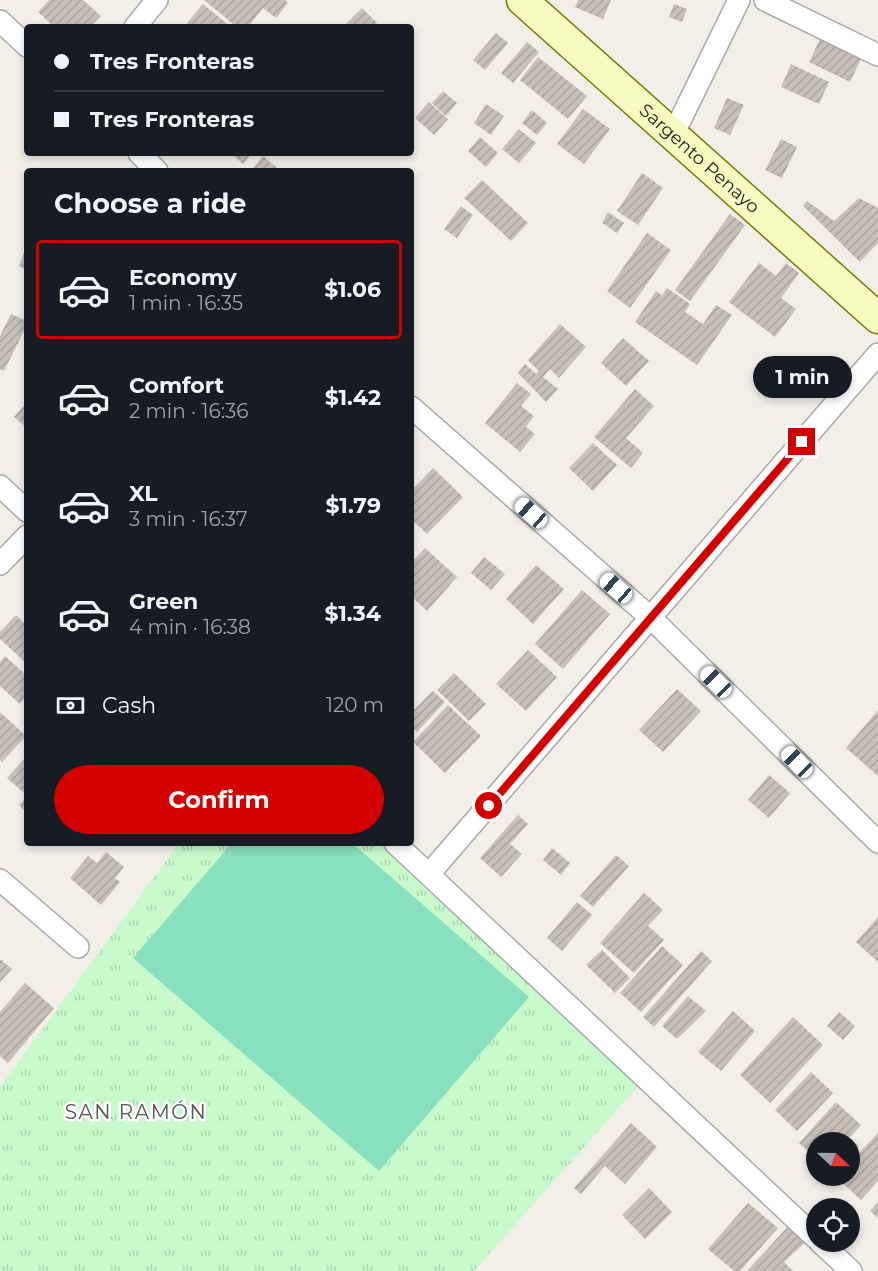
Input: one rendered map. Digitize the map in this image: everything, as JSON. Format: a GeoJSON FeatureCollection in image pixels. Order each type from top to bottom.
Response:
{"type":"FeatureCollection","features":[{"type":"Feature","properties":{"kind":"street"},"geometry":{"type":"LineString","coordinates":[[137,24],[157,0]]}},
{"type":"Feature","properties":{"kind":"street","name":"Sargento Penayo"},"geometry":{"type":"LineString","coordinates":[[522,0],[878,318]]}},
{"type":"Feature","properties":{"kind":"street"},"geometry":{"type":"LineString","coordinates":[[673,135],[739,0]]}},
{"type":"Feature","properties":{"kind":"street"},"geometry":{"type":"LineString","coordinates":[[765,0],[878,55]]}},
{"type":"Feature","properties":{"kind":"street"},"geometry":{"type":"LineString","coordinates":[[0,21],[24,43]]}},
{"type":"Feature","properties":{"kind":"street"},"geometry":{"type":"LineString","coordinates":[[142,156],[154,168]]}},
{"type":"Feature","properties":{"kind":"street"},"geometry":{"type":"LineString","coordinates":[[429,874],[878,354]]}},
{"type":"Feature","properties":{"kind":"street"},"geometry":{"type":"LineString","coordinates":[[414,410],[651,618],[878,842]]}},
{"type":"Feature","properties":{"kind":"street"},"geometry":{"type":"LineString","coordinates":[[0,486],[24,508]]}},
{"type":"Feature","properties":{"kind":"street"},"geometry":{"type":"LineString","coordinates":[[0,564],[24,539]]}},
{"type":"Feature","properties":{"kind":"street"},"geometry":{"type":"LineString","coordinates":[[398,846],[806,1229]]}},
{"type":"Feature","properties":{"kind":"street"},"geometry":{"type":"LineString","coordinates":[[0,880],[78,947]]}},
{"type":"Feature","properties":{"kind":"street"},"geometry":{"type":"LineString","coordinates":[[831,1252],[851,1271]]}},
{"type":"Feature","properties":{"kind":"green space"},"geometry":{"type":"Polygon","coordinates":[[[177,846],[386,846],[639,1085],[474,1271],[0,1271],[0,1087],[177,846]]]}},
{"type":"Feature","properties":{"kind":"green space"},"geometry":{"type":"Polygon","coordinates":[[[229,846],[355,846],[529,997],[379,1171],[133,958],[229,846]]]}},
{"type":"Feature","properties":{"kind":"building"},"geometry":{"type":"Polygon","coordinates":[[[49,0],[83,0],[101,16],[93,24],[51,24],[38,12],[49,0]]]}},
{"type":"Feature","properties":{"kind":"building"},"geometry":{"type":"Polygon","coordinates":[[[204,0],[285,0],[288,3],[276,18],[263,8],[250,24],[233,24],[204,0]]]}},
{"type":"Feature","properties":{"kind":"building"},"geometry":{"type":"Polygon","coordinates":[[[578,0],[611,0],[603,19],[575,7],[578,0]]]}},
{"type":"Feature","properties":{"kind":"building"},"geometry":{"type":"Polygon","coordinates":[[[203,4],[227,24],[186,24],[203,4]]]}},
{"type":"Feature","properties":{"kind":"building"},"geometry":{"type":"Polygon","coordinates":[[[674,4],[687,9],[682,22],[669,17],[674,4]]]}},
{"type":"Feature","properties":{"kind":"building"},"geometry":{"type":"Polygon","coordinates":[[[362,8],[377,23],[376,24],[346,24],[362,8]]]}},
{"type":"Feature","properties":{"kind":"building"},"geometry":{"type":"Polygon","coordinates":[[[496,33],[508,43],[485,70],[473,60],[496,33]]]}},
{"type":"Feature","properties":{"kind":"building"},"geometry":{"type":"Polygon","coordinates":[[[821,37],[862,57],[850,82],[809,62],[821,37]]]}},
{"type":"Feature","properties":{"kind":"building"},"geometry":{"type":"Polygon","coordinates":[[[527,42],[539,52],[513,83],[501,73],[527,42]]]}},
{"type":"Feature","properties":{"kind":"building"},"geometry":{"type":"Polygon","coordinates":[[[538,57],[587,96],[568,119],[520,80],[538,57]]]}},
{"type":"Feature","properties":{"kind":"building"},"geometry":{"type":"Polygon","coordinates":[[[791,64],[829,82],[819,104],[781,87],[791,64]]]}},
{"type":"Feature","properties":{"kind":"building"},"geometry":{"type":"Polygon","coordinates":[[[443,91],[457,103],[446,116],[432,103],[443,91]]]}},
{"type":"Feature","properties":{"kind":"building"},"geometry":{"type":"Polygon","coordinates":[[[727,98],[744,105],[730,135],[714,128],[727,98]]]}},
{"type":"Feature","properties":{"kind":"building"},"geometry":{"type":"Polygon","coordinates":[[[429,102],[448,119],[434,135],[415,118],[429,102]]]}},
{"type":"Feature","properties":{"kind":"building"},"geometry":{"type":"Polygon","coordinates":[[[486,104],[504,116],[491,135],[474,123],[486,104]]]}},
{"type":"Feature","properties":{"kind":"building"},"geometry":{"type":"Polygon","coordinates":[[[583,109],[610,129],[584,164],[557,144],[583,109]]]}},
{"type":"Feature","properties":{"kind":"building"},"geometry":{"type":"Polygon","coordinates":[[[532,110],[547,123],[537,135],[522,123],[532,110]]]}},
{"type":"Feature","properties":{"kind":"building"},"geometry":{"type":"Polygon","coordinates":[[[519,129],[536,143],[519,163],[502,149],[519,129]]]}},
{"type":"Feature","properties":{"kind":"building"},"geometry":{"type":"Polygon","coordinates":[[[480,137],[498,153],[486,167],[468,151],[480,137]]]}},
{"type":"Feature","properties":{"kind":"building"},"geometry":{"type":"Polygon","coordinates":[[[781,139],[797,147],[782,178],[765,170],[781,139]]]}},
{"type":"Feature","properties":{"kind":"building"},"geometry":{"type":"Polygon","coordinates":[[[234,156],[250,156],[243,164],[234,156]]]}},
{"type":"Feature","properties":{"kind":"building"},"geometry":{"type":"Polygon","coordinates":[[[263,156],[277,168],[253,168],[263,156]]]}},
{"type":"Feature","properties":{"kind":"building"},"geometry":{"type":"Polygon","coordinates":[[[642,173],[663,188],[638,225],[617,211],[642,173]]]}},
{"type":"Feature","properties":{"kind":"building"},"geometry":{"type":"Polygon","coordinates":[[[482,180],[528,223],[511,241],[464,198],[482,180]]]}},
{"type":"Feature","properties":{"kind":"building"},"geometry":{"type":"Polygon","coordinates":[[[859,198],[878,208],[878,243],[860,262],[803,206],[807,201],[834,221],[859,198]]]}},
{"type":"Feature","properties":{"kind":"building"},"geometry":{"type":"Polygon","coordinates":[[[461,206],[473,215],[457,238],[444,229],[461,206]]]}},
{"type":"Feature","properties":{"kind":"building"},"geometry":{"type":"Polygon","coordinates":[[[608,212],[624,223],[617,233],[602,223],[608,212]]]}},
{"type":"Feature","properties":{"kind":"building"},"geometry":{"type":"Polygon","coordinates":[[[730,214],[745,225],[690,301],[675,290],[730,214]]]}},
{"type":"Feature","properties":{"kind":"building"},"geometry":{"type":"Polygon","coordinates":[[[647,233],[671,250],[630,308],[607,291],[647,233]]]}},
{"type":"Feature","properties":{"kind":"building"},"geometry":{"type":"Polygon","coordinates":[[[24,253],[24,268],[19,266],[24,253]]]}},
{"type":"Feature","properties":{"kind":"building"},"geometry":{"type":"Polygon","coordinates":[[[759,263],[776,276],[786,263],[799,273],[781,298],[796,309],[775,337],[729,302],[759,263]]]}},
{"type":"Feature","properties":{"kind":"building"},"geometry":{"type":"Polygon","coordinates":[[[667,288],[690,304],[685,312],[703,324],[716,305],[732,315],[697,365],[635,322],[656,291],[662,295],[667,288]]]}},
{"type":"Feature","properties":{"kind":"building"},"geometry":{"type":"Polygon","coordinates":[[[11,314],[24,320],[24,331],[4,371],[0,369],[0,336],[11,314]]]}},
{"type":"Feature","properties":{"kind":"building"},"geometry":{"type":"Polygon","coordinates":[[[560,324],[586,347],[559,378],[550,369],[543,377],[558,389],[546,402],[518,373],[525,364],[536,374],[539,371],[528,360],[560,324]]]}},
{"type":"Feature","properties":{"kind":"building"},"geometry":{"type":"Polygon","coordinates":[[[623,338],[649,361],[626,386],[601,363],[623,338]]]}},
{"type":"Feature","properties":{"kind":"building"},"geometry":{"type":"Polygon","coordinates":[[[517,383],[531,394],[521,406],[534,416],[526,427],[535,434],[520,452],[485,423],[517,383]]]}},
{"type":"Feature","properties":{"kind":"building"},"geometry":{"type":"Polygon","coordinates":[[[635,389],[654,406],[626,438],[643,453],[631,468],[594,437],[635,389]]]}},
{"type":"Feature","properties":{"kind":"building"},"geometry":{"type":"Polygon","coordinates":[[[24,405],[24,425],[14,417],[24,405]]]}},
{"type":"Feature","properties":{"kind":"building"},"geometry":{"type":"Polygon","coordinates":[[[593,443],[617,465],[593,491],[569,468],[593,443]]]}},
{"type":"Feature","properties":{"kind":"building"},"geometry":{"type":"Polygon","coordinates":[[[433,468],[463,497],[427,534],[414,522],[414,488],[433,468]]]}},
{"type":"Feature","properties":{"kind":"building"},"geometry":{"type":"Polygon","coordinates":[[[425,548],[457,577],[427,611],[414,599],[414,560],[425,548]]]}},
{"type":"Feature","properties":{"kind":"building"},"geometry":{"type":"Polygon","coordinates":[[[484,557],[505,574],[491,590],[471,573],[484,557]]]}},
{"type":"Feature","properties":{"kind":"building"},"geometry":{"type":"Polygon","coordinates":[[[536,565],[564,589],[533,624],[506,599],[536,565]]]}},
{"type":"Feature","properties":{"kind":"building"},"geometry":{"type":"Polygon","coordinates":[[[582,590],[610,614],[563,669],[535,644],[582,590]]]}},
{"type":"Feature","properties":{"kind":"building"},"geometry":{"type":"Polygon","coordinates":[[[16,615],[24,623],[24,661],[0,639],[0,632],[16,615]]]}},
{"type":"Feature","properties":{"kind":"building"},"geometry":{"type":"Polygon","coordinates":[[[528,650],[557,677],[526,711],[496,684],[528,650]]]}},
{"type":"Feature","properties":{"kind":"building"},"geometry":{"type":"Polygon","coordinates":[[[5,656],[24,673],[24,699],[20,704],[0,686],[0,662],[5,656]]]}},
{"type":"Feature","properties":{"kind":"building"},"geometry":{"type":"Polygon","coordinates":[[[454,673],[486,704],[469,721],[437,690],[454,673]]]}},
{"type":"Feature","properties":{"kind":"building"},"geometry":{"type":"Polygon","coordinates":[[[677,689],[701,711],[663,752],[639,730],[677,689]]]}},
{"type":"Feature","properties":{"kind":"building"},"geometry":{"type":"Polygon","coordinates":[[[433,691],[445,702],[417,732],[414,729],[414,710],[433,691]]]}},
{"type":"Feature","properties":{"kind":"building"},"geometry":{"type":"Polygon","coordinates":[[[448,705],[481,736],[445,773],[414,741],[448,705]]]}},
{"type":"Feature","properties":{"kind":"building"},"geometry":{"type":"Polygon","coordinates":[[[878,710],[878,776],[846,748],[878,710]]]}},
{"type":"Feature","properties":{"kind":"building"},"geometry":{"type":"Polygon","coordinates":[[[0,712],[24,734],[24,738],[2,762],[0,760],[0,712]]]}},
{"type":"Feature","properties":{"kind":"building"},"geometry":{"type":"Polygon","coordinates":[[[24,759],[24,793],[7,778],[24,759]]]}},
{"type":"Feature","properties":{"kind":"building"},"geometry":{"type":"Polygon","coordinates":[[[769,775],[790,793],[769,818],[748,800],[769,775]]]}},
{"type":"Feature","properties":{"kind":"building"},"geometry":{"type":"Polygon","coordinates":[[[24,800],[24,810],[19,805],[24,800]]]}},
{"type":"Feature","properties":{"kind":"building"},"geometry":{"type":"Polygon","coordinates":[[[518,815],[528,824],[510,844],[522,854],[501,877],[480,858],[518,815]]]}},
{"type":"Feature","properties":{"kind":"building"},"geometry":{"type":"Polygon","coordinates":[[[552,848],[570,863],[561,875],[543,860],[552,848]]]}},
{"type":"Feature","properties":{"kind":"building"},"geometry":{"type":"Polygon","coordinates":[[[106,852],[124,867],[115,878],[120,882],[101,905],[70,878],[88,856],[97,863],[106,852]]]}},
{"type":"Feature","properties":{"kind":"building"},"geometry":{"type":"Polygon","coordinates":[[[616,855],[629,866],[593,907],[580,896],[616,855]]]}},
{"type":"Feature","properties":{"kind":"building"},"geometry":{"type":"Polygon","coordinates":[[[644,893],[663,910],[648,926],[664,940],[634,973],[600,943],[644,893]]]}},
{"type":"Feature","properties":{"kind":"building"},"geometry":{"type":"Polygon","coordinates":[[[577,902],[592,915],[562,951],[547,938],[577,902]]]}},
{"type":"Feature","properties":{"kind":"building"},"geometry":{"type":"Polygon","coordinates":[[[878,917],[878,962],[856,942],[878,917]]]}},
{"type":"Feature","properties":{"kind":"building"},"geometry":{"type":"Polygon","coordinates":[[[662,946],[683,965],[641,1012],[620,993],[662,946]]]}},
{"type":"Feature","properties":{"kind":"building"},"geometry":{"type":"Polygon","coordinates":[[[602,950],[630,978],[615,993],[586,965],[602,950]]]}},
{"type":"Feature","properties":{"kind":"building"},"geometry":{"type":"Polygon","coordinates":[[[701,951],[712,961],[654,1027],[643,1017],[701,951]]]}},
{"type":"Feature","properties":{"kind":"building"},"geometry":{"type":"Polygon","coordinates":[[[0,959],[12,969],[0,982],[0,959]]]}},
{"type":"Feature","properties":{"kind":"building"},"geometry":{"type":"Polygon","coordinates":[[[25,983],[54,1008],[8,1063],[0,1056],[0,1012],[25,983]]]}},
{"type":"Feature","properties":{"kind":"building"},"geometry":{"type":"Polygon","coordinates":[[[688,996],[706,1011],[677,1039],[662,1026],[688,996]]]}},
{"type":"Feature","properties":{"kind":"building"},"geometry":{"type":"Polygon","coordinates":[[[733,1011],[755,1031],[721,1071],[698,1052],[733,1011]]]}},
{"type":"Feature","properties":{"kind":"building"},"geometry":{"type":"Polygon","coordinates":[[[839,1012],[855,1026],[843,1040],[827,1026],[839,1012]]]}},
{"type":"Feature","properties":{"kind":"building"},"geometry":{"type":"Polygon","coordinates":[[[793,1017],[823,1045],[770,1103],[740,1075],[793,1017]]]}},
{"type":"Feature","properties":{"kind":"building"},"geometry":{"type":"Polygon","coordinates":[[[811,1072],[833,1093],[797,1131],[775,1110],[811,1072]]]}},
{"type":"Feature","properties":{"kind":"building"},"geometry":{"type":"Polygon","coordinates":[[[836,1102],[861,1125],[855,1132],[809,1132],[836,1102]]]}},
{"type":"Feature","properties":{"kind":"building"},"geometry":{"type":"Polygon","coordinates":[[[631,1123],[657,1147],[625,1184],[605,1166],[581,1194],[574,1188],[631,1123]]]}},
{"type":"Feature","properties":{"kind":"building"},"geometry":{"type":"Polygon","coordinates":[[[878,1133],[878,1181],[861,1200],[846,1186],[860,1186],[860,1152],[878,1133]]]}},
{"type":"Feature","properties":{"kind":"building"},"geometry":{"type":"Polygon","coordinates":[[[806,1135],[806,1149],[799,1143],[806,1135]]]}},
{"type":"Feature","properties":{"kind":"building"},"geometry":{"type":"Polygon","coordinates":[[[649,1188],[672,1212],[645,1239],[622,1215],[649,1188]]]}},
{"type":"Feature","properties":{"kind":"building"},"geometry":{"type":"Polygon","coordinates":[[[878,1202],[878,1218],[870,1211],[878,1202]]]}},
{"type":"Feature","properties":{"kind":"building"},"geometry":{"type":"Polygon","coordinates":[[[748,1203],[778,1228],[740,1271],[734,1271],[708,1249],[748,1203]]]}},
{"type":"Feature","properties":{"kind":"building"},"geometry":{"type":"Polygon","coordinates":[[[794,1220],[806,1231],[806,1242],[784,1262],[793,1271],[747,1271],[794,1220]]]}},
{"type":"Feature","properties":{"kind":"district","name":"SAN RAMÓN"},"geometry":{"type":"Point","coordinates":[136,1112]}},
{"type":"Feature","properties":{"kind":"route"},"geometry":{"type":"LineString","coordinates":[[489,806],[802,442]]}}]}
